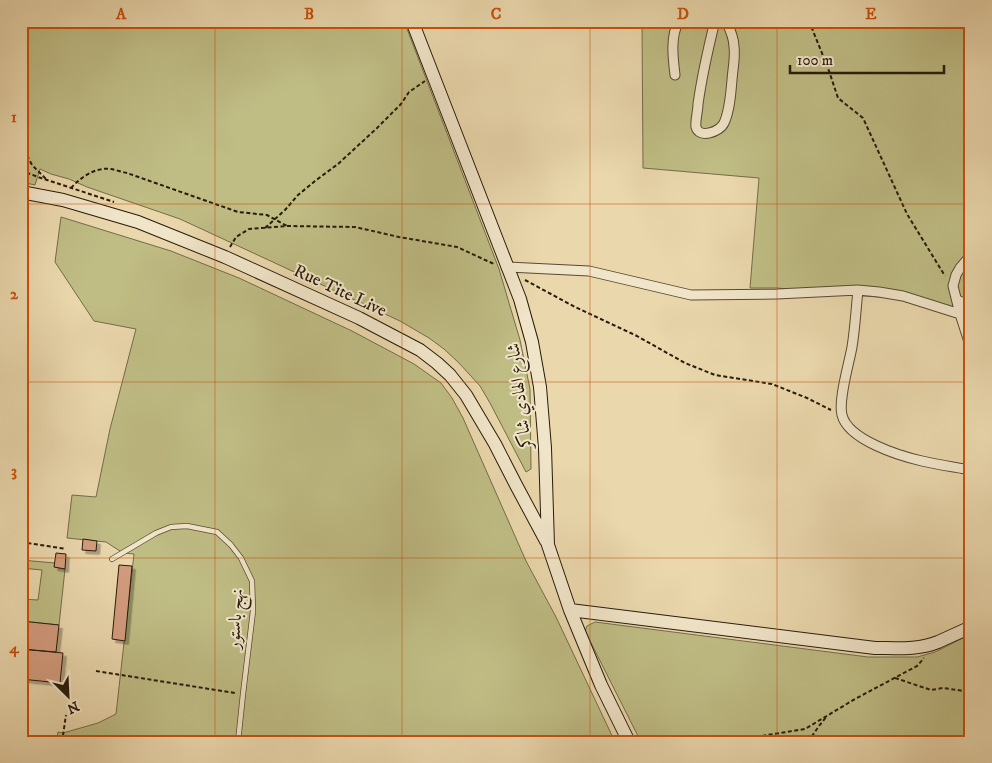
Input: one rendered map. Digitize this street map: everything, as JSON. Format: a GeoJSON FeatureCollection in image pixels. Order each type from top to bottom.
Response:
{"type":"FeatureCollection","features":[{"type":"Feature","properties":{"kind":"street","name":"شارع الهادي شاكر"},"geometry":{"type":"LineString","coordinates":[[412,21],[527,322],[536,360],[543,417],[548,545],[570,610],[601,685],[629,742]]}},
{"type":"Feature","properties":{"kind":"street"},"geometry":{"type":"LineString","coordinates":[[674,75],[674,36],[679,21]]}},
{"type":"Feature","properties":{"kind":"street"},"geometry":{"type":"LineString","coordinates":[[715,21],[702,76],[697,115],[696,128],[701,133],[719,130],[725,122],[730,97],[734,47],[726,21]]}},
{"type":"Feature","properties":{"kind":"street","name":"Rue Tite Live"},"geometry":{"type":"LineString","coordinates":[[21,192],[63,200],[138,222],[225,257],[359,318],[420,350],[438,363],[450,375],[477,412],[548,545]]}},
{"type":"Feature","properties":{"kind":"street"},"geometry":{"type":"LineString","coordinates":[[971,254],[956,275],[953,286],[971,348]]}},
{"type":"Feature","properties":{"kind":"street"},"geometry":{"type":"LineString","coordinates":[[507,269],[589,271],[691,295],[776,294],[858,290],[879,292],[903,296],[960,314]]}},
{"type":"Feature","properties":{"kind":"street"},"geometry":{"type":"LineString","coordinates":[[858,290],[852,344],[842,404],[842,416],[855,434],[866,441],[897,454],[922,462],[971,470]]}},
{"type":"Feature","properties":{"kind":"street"},"geometry":{"type":"LineString","coordinates":[[957,300],[971,306]]}},
{"type":"Feature","properties":{"kind":"street"},"geometry":{"type":"LineString","coordinates":[[570,610],[875,648],[910,647],[937,642],[971,626]]}},
{"type":"Feature","properties":{"kind":"lane","name":"نهج باستور"},"geometry":{"type":"LineString","coordinates":[[112,559],[156,533],[171,527],[187,526],[217,532],[241,558],[252,581],[252,611],[238,742]]}},
{"type":"Feature","properties":{"kind":"path"},"geometry":{"type":"LineString","coordinates":[[809,21],[838,98],[863,118],[907,214],[946,278],[953,286]]}},
{"type":"Feature","properties":{"kind":"path"},"geometry":{"type":"LineString","coordinates":[[265,228],[298,195],[338,164],[376,129],[401,104],[409,92],[434,77]]}},
{"type":"Feature","properties":{"kind":"path"},"geometry":{"type":"LineString","coordinates":[[21,144],[32,165],[47,180],[25,172],[21,168]]}},
{"type":"Feature","properties":{"kind":"path"},"geometry":{"type":"LineString","coordinates":[[63,200],[76,182],[94,170],[109,169],[127,173],[238,212],[267,216],[287,226]]}},
{"type":"Feature","properties":{"kind":"path"},"geometry":{"type":"LineString","coordinates":[[225,257],[236,237],[249,229],[287,226],[355,227],[457,247],[507,269]]}},
{"type":"Feature","properties":{"kind":"path"},"geometry":{"type":"LineString","coordinates":[[524,280],[714,376],[772,384],[807,398],[842,416]]}},
{"type":"Feature","properties":{"kind":"path"},"geometry":{"type":"LineString","coordinates":[[21,542],[66,549]]}},
{"type":"Feature","properties":{"kind":"path"},"geometry":{"type":"LineString","coordinates":[[737,742],[749,738],[805,729],[854,699],[918,666],[937,642]]}},
{"type":"Feature","properties":{"kind":"path"},"geometry":{"type":"LineString","coordinates":[[96,671],[243,694]]}},
{"type":"Feature","properties":{"kind":"path"},"geometry":{"type":"LineString","coordinates":[[894,678],[931,690],[943,688],[971,692]]}},
{"type":"Feature","properties":{"kind":"path"},"geometry":{"type":"LineString","coordinates":[[62,742],[66,714]]}},
{"type":"Feature","properties":{"kind":"path"},"geometry":{"type":"LineString","coordinates":[[808,742],[818,726],[829,715]]}},
{"type":"Feature","properties":{"kind":"shaded area"},"geometry":{"type":"Polygon","coordinates":[[[21,21],[404,21],[499,269],[520,340],[530,389],[531,469],[526,472],[480,386],[444,349],[400,321],[180,219],[40,169],[35,185],[21,182],[21,21]]]}},
{"type":"Feature","properties":{"kind":"shaded area"},"geometry":{"type":"Polygon","coordinates":[[[642,21],[971,21],[971,322],[923,304],[895,298],[777,288],[750,288],[759,178],[643,168],[642,21]]]}},
{"type":"Feature","properties":{"kind":"shaded area"},"geometry":{"type":"Polygon","coordinates":[[[61,217],[171,251],[239,278],[352,331],[414,364],[441,383],[463,418],[526,561],[556,617],[615,742],[56,742],[58,732],[63,733],[98,723],[116,714],[134,554],[123,553],[106,542],[67,538],[72,495],[96,497],[110,429],[136,329],[94,321],[55,262],[61,217]]]}},
{"type":"Feature","properties":{"kind":"shaded area"},"geometry":{"type":"Polygon","coordinates":[[[21,560],[55,563],[55,567],[65,569],[59,625],[21,621],[21,599],[38,600],[42,570],[21,568],[21,560]]]}},
{"type":"Feature","properties":{"kind":"shaded area"},"geometry":{"type":"Polygon","coordinates":[[[595,622],[868,657],[917,657],[935,652],[971,634],[971,742],[641,742],[585,631],[587,626],[595,622]]]}},
{"type":"Feature","properties":{"kind":"building"},"geometry":{"type":"Polygon","coordinates":[[[83,539],[97,541],[96,551],[82,550],[83,539]]]}},
{"type":"Feature","properties":{"kind":"building"},"geometry":{"type":"Polygon","coordinates":[[[56,553],[66,554],[65,569],[54,567],[56,553]]]}},
{"type":"Feature","properties":{"kind":"building"},"geometry":{"type":"Polygon","coordinates":[[[119,565],[132,566],[125,641],[112,639],[119,565]]]}},
{"type":"Feature","properties":{"kind":"building"},"geometry":{"type":"Polygon","coordinates":[[[21,621],[59,625],[56,652],[21,649],[21,621]]]}},
{"type":"Feature","properties":{"kind":"building"},"geometry":{"type":"Polygon","coordinates":[[[21,649],[63,653],[60,683],[21,679],[21,649]]]}}]}
